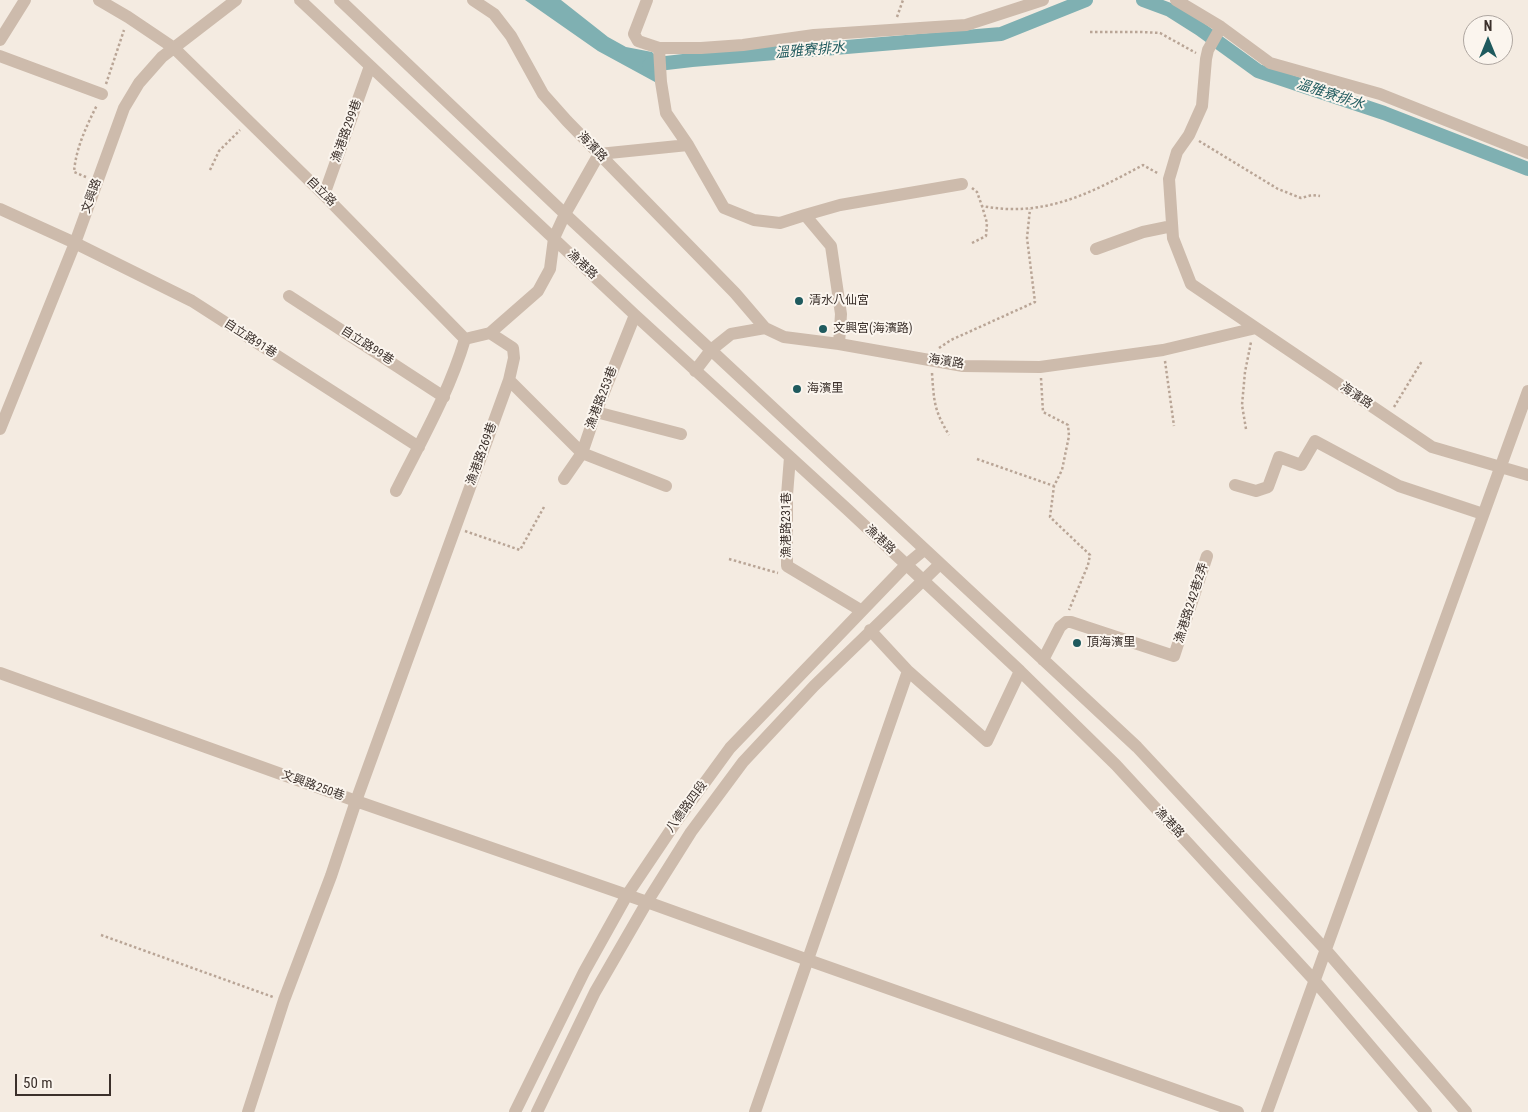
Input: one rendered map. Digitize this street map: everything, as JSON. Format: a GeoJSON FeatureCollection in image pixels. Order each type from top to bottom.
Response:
{"type":"FeatureCollection","features":[{"type":"Feature","properties":{"kind":"street"},"geometry":{"type":"LineString","coordinates":[[0,40],[25,0]]}},
{"type":"Feature","properties":{"kind":"street","name":"自立路"},"geometry":{"type":"LineString","coordinates":[[99,0],[174,48],[324,195],[465,339]]}},
{"type":"Feature","properties":{"kind":"street","name":"文興路"},"geometry":{"type":"LineString","coordinates":[[0,429],[75,243],[124,108],[150,69],[236,0]]}},
{"type":"Feature","properties":{"kind":"street","name":"漁港路"},"geometry":{"type":"LineString","coordinates":[[300,0],[695,371],[1020,671],[1116,766],[1314,980],[1426,1112]]}},
{"type":"Feature","properties":{"kind":"street","name":"漁港路"},"geometry":{"type":"LineString","coordinates":[[340,0],[565,214],[1137,747],[1325,949],[1466,1112]]}},
{"type":"Feature","properties":{"kind":"street","name":"海濱路"},"geometry":{"type":"LineString","coordinates":[[473,0],[494,14],[511,36],[543,94],[735,293],[765,328],[784,336],[963,366],[1040,367],[1163,350],[1256,328],[1432,447],[1528,475]]}},
{"type":"Feature","properties":{"kind":"street"},"geometry":{"type":"LineString","coordinates":[[647,0],[634,34],[638,41],[659,48],[743,45],[814,35],[966,25],[1043,0]]}},
{"type":"Feature","properties":{"kind":"street"},"geometry":{"type":"LineString","coordinates":[[1176,0],[1270,62],[1380,94],[1528,153]]}},
{"type":"Feature","properties":{"kind":"street"},"geometry":{"type":"LineString","coordinates":[[1219,30],[1207,54],[1202,106],[1189,134],[1177,152],[1169,179],[1173,238],[1191,284],[1256,328]]}},
{"type":"Feature","properties":{"kind":"street"},"geometry":{"type":"LineString","coordinates":[[659,48],[661,82],[666,113],[688,145],[724,208],[754,220],[780,223],[840,205],[962,184]]}},
{"type":"Feature","properties":{"kind":"street"},"geometry":{"type":"LineString","coordinates":[[0,56],[102,94]]}},
{"type":"Feature","properties":{"kind":"street","name":"漁港路299巷"},"geometry":{"type":"LineString","coordinates":[[324,195],[370,66]]}},
{"type":"Feature","properties":{"kind":"street"},"geometry":{"type":"LineString","coordinates":[[396,491],[444,397],[458,365],[465,339],[490,332],[538,291],[550,269],[554,238],[565,214],[599,154],[688,145]]}},
{"type":"Feature","properties":{"kind":"street","name":"自立路91巷"},"geometry":{"type":"LineString","coordinates":[[0,209],[75,243],[192,301],[419,446]]}},
{"type":"Feature","properties":{"kind":"street"},"geometry":{"type":"LineString","coordinates":[[805,216],[831,246],[841,314],[839,344]]}},
{"type":"Feature","properties":{"kind":"street"},"geometry":{"type":"LineString","coordinates":[[1096,249],[1143,232],[1172,226]]}},
{"type":"Feature","properties":{"kind":"street","name":"自立路99巷"},"geometry":{"type":"LineString","coordinates":[[289,296],[444,397]]}},
{"type":"Feature","properties":{"kind":"street","name":"漁港路253巷"},"geometry":{"type":"LineString","coordinates":[[564,479],[582,453],[596,412],[635,315]]}},
{"type":"Feature","properties":{"kind":"street"},"geometry":{"type":"LineString","coordinates":[[695,371],[711,350],[731,334],[765,328]]}},
{"type":"Feature","properties":{"kind":"street","name":"漁港路269巷"},"geometry":{"type":"LineString","coordinates":[[248,1112],[284,1000],[331,876],[356,801],[509,380],[514,358],[513,348],[490,332]]}},
{"type":"Feature","properties":{"kind":"street"},"geometry":{"type":"LineString","coordinates":[[509,380],[582,453],[666,486]]}},
{"type":"Feature","properties":{"kind":"street"},"geometry":{"type":"LineString","coordinates":[[1268,1112],[1325,949],[1528,391]]}},
{"type":"Feature","properties":{"kind":"street"},"geometry":{"type":"LineString","coordinates":[[596,412],[681,434]]}},
{"type":"Feature","properties":{"kind":"street"},"geometry":{"type":"LineString","coordinates":[[1235,485],[1256,491],[1268,487],[1279,457],[1301,465],[1316,441],[1399,486],[1483,514]]}},
{"type":"Feature","properties":{"kind":"street","name":"漁港路231巷"},"geometry":{"type":"LineString","coordinates":[[790,457],[787,495],[787,566],[862,611]]}},
{"type":"Feature","properties":{"kind":"street","name":"八德路四段"},"geometry":{"type":"LineString","coordinates":[[515,1112],[580,980],[627,895],[730,748],[906,565],[924,550]]}},
{"type":"Feature","properties":{"kind":"street","name":"漁港路242巷2弄"},"geometry":{"type":"LineString","coordinates":[[1066,622],[1071,622],[1174,656],[1207,556]]}},
{"type":"Feature","properties":{"kind":"street","name":"八德路四段"},"geometry":{"type":"LineString","coordinates":[[537,1112],[595,992],[647,902],[691,832],[743,762],[814,686],[940,564]]}},
{"type":"Feature","properties":{"kind":"street"},"geometry":{"type":"LineString","coordinates":[[1043,660],[1060,627],[1066,622]]}},
{"type":"Feature","properties":{"kind":"street"},"geometry":{"type":"LineString","coordinates":[[870,630],[908,672],[987,741],[1020,671]]}},
{"type":"Feature","properties":{"kind":"street"},"geometry":{"type":"LineString","coordinates":[[755,1112],[908,672]]}},
{"type":"Feature","properties":{"kind":"street","name":"文興路250巷"},"geometry":{"type":"LineString","coordinates":[[0,673],[356,801],[647,902],[1238,1112]]}},
{"type":"Feature","properties":{"kind":"street"},"geometry":{"type":"LineString","coordinates":[[657,850],[674,860]]}},
{"type":"Feature","properties":{"kind":"path"},"geometry":{"type":"LineString","coordinates":[[892,30],[903,0]]}},
{"type":"Feature","properties":{"kind":"path"},"geometry":{"type":"LineString","coordinates":[[1090,32],[1160,33],[1185,46],[1207,54]]}},
{"type":"Feature","properties":{"kind":"path"},"geometry":{"type":"LineString","coordinates":[[210,170],[219,150],[248,121]]}},
{"type":"Feature","properties":{"kind":"path"},"geometry":{"type":"LineString","coordinates":[[1189,134],[1278,189],[1301,198],[1312,195],[1320,196]]}},
{"type":"Feature","properties":{"kind":"path"},"geometry":{"type":"LineString","coordinates":[[982,206],[1030,209],[1072,200],[1143,165],[1169,179]]}},
{"type":"Feature","properties":{"kind":"path"},"geometry":{"type":"LineString","coordinates":[[962,184],[977,192],[987,223],[986,236],[972,243]]}},
{"type":"Feature","properties":{"kind":"path"},"geometry":{"type":"LineString","coordinates":[[949,435],[938,416],[927,359],[951,340],[1035,302],[1027,238],[1030,209]]}},
{"type":"Feature","properties":{"kind":"path"},"geometry":{"type":"LineString","coordinates":[[1246,429],[1242,405],[1245,372],[1252,336],[1256,328]]}},
{"type":"Feature","properties":{"kind":"path"},"geometry":{"type":"LineString","coordinates":[[1163,350],[1174,426]]}},
{"type":"Feature","properties":{"kind":"path"},"geometry":{"type":"LineString","coordinates":[[1387,417],[1422,361]]}},
{"type":"Feature","properties":{"kind":"path"},"geometry":{"type":"LineString","coordinates":[[1040,367],[1043,412],[1068,424],[1069,430],[1062,470],[1054,486],[1050,517],[1090,555],[1066,622]]}},
{"type":"Feature","properties":{"kind":"path"},"geometry":{"type":"LineString","coordinates":[[977,459],[1054,486]]}},
{"type":"Feature","properties":{"kind":"path"},"geometry":{"type":"LineString","coordinates":[[454,528],[520,550],[544,507]]}},
{"type":"Feature","properties":{"kind":"path"},"geometry":{"type":"LineString","coordinates":[[729,559],[786,576],[791,568]]}},
{"type":"Feature","properties":{"kind":"path"},"geometry":{"type":"LineString","coordinates":[[101,936],[284,1000]]}},
{"type":"Feature","properties":{"kind":"water"},"geometry":{"type":"Polygon","coordinates":[[[525,0],[561,0],[608,37],[626,47],[652,52],[655,55],[656,81],[598,51],[525,0]]]}},
{"type":"Feature","properties":{"kind":"waterway","name":"溫雅寮排水"},"geometry":{"type":"LineString","coordinates":[[649,65],[1001,34],[1086,0]]}},
{"type":"Feature","properties":{"kind":"waterway","name":"溫雅寮排水"},"geometry":{"type":"LineString","coordinates":[[1143,0],[1170,10],[1258,71],[1384,113],[1528,169]]}},
{"type":"Feature","properties":{"kind":"place","name":"清水八仙宮"},"geometry":{"type":"Point","coordinates":[799,301]}},
{"type":"Feature","properties":{"kind":"place","name":"文興宮(海濱路)"},"geometry":{"type":"Point","coordinates":[823,329]}},
{"type":"Feature","properties":{"kind":"place","name":"海濱里"},"geometry":{"type":"Point","coordinates":[797,389]}},
{"type":"Feature","properties":{"kind":"place","name":"頂海濱里"},"geometry":{"type":"Point","coordinates":[1077,643]}}]}
